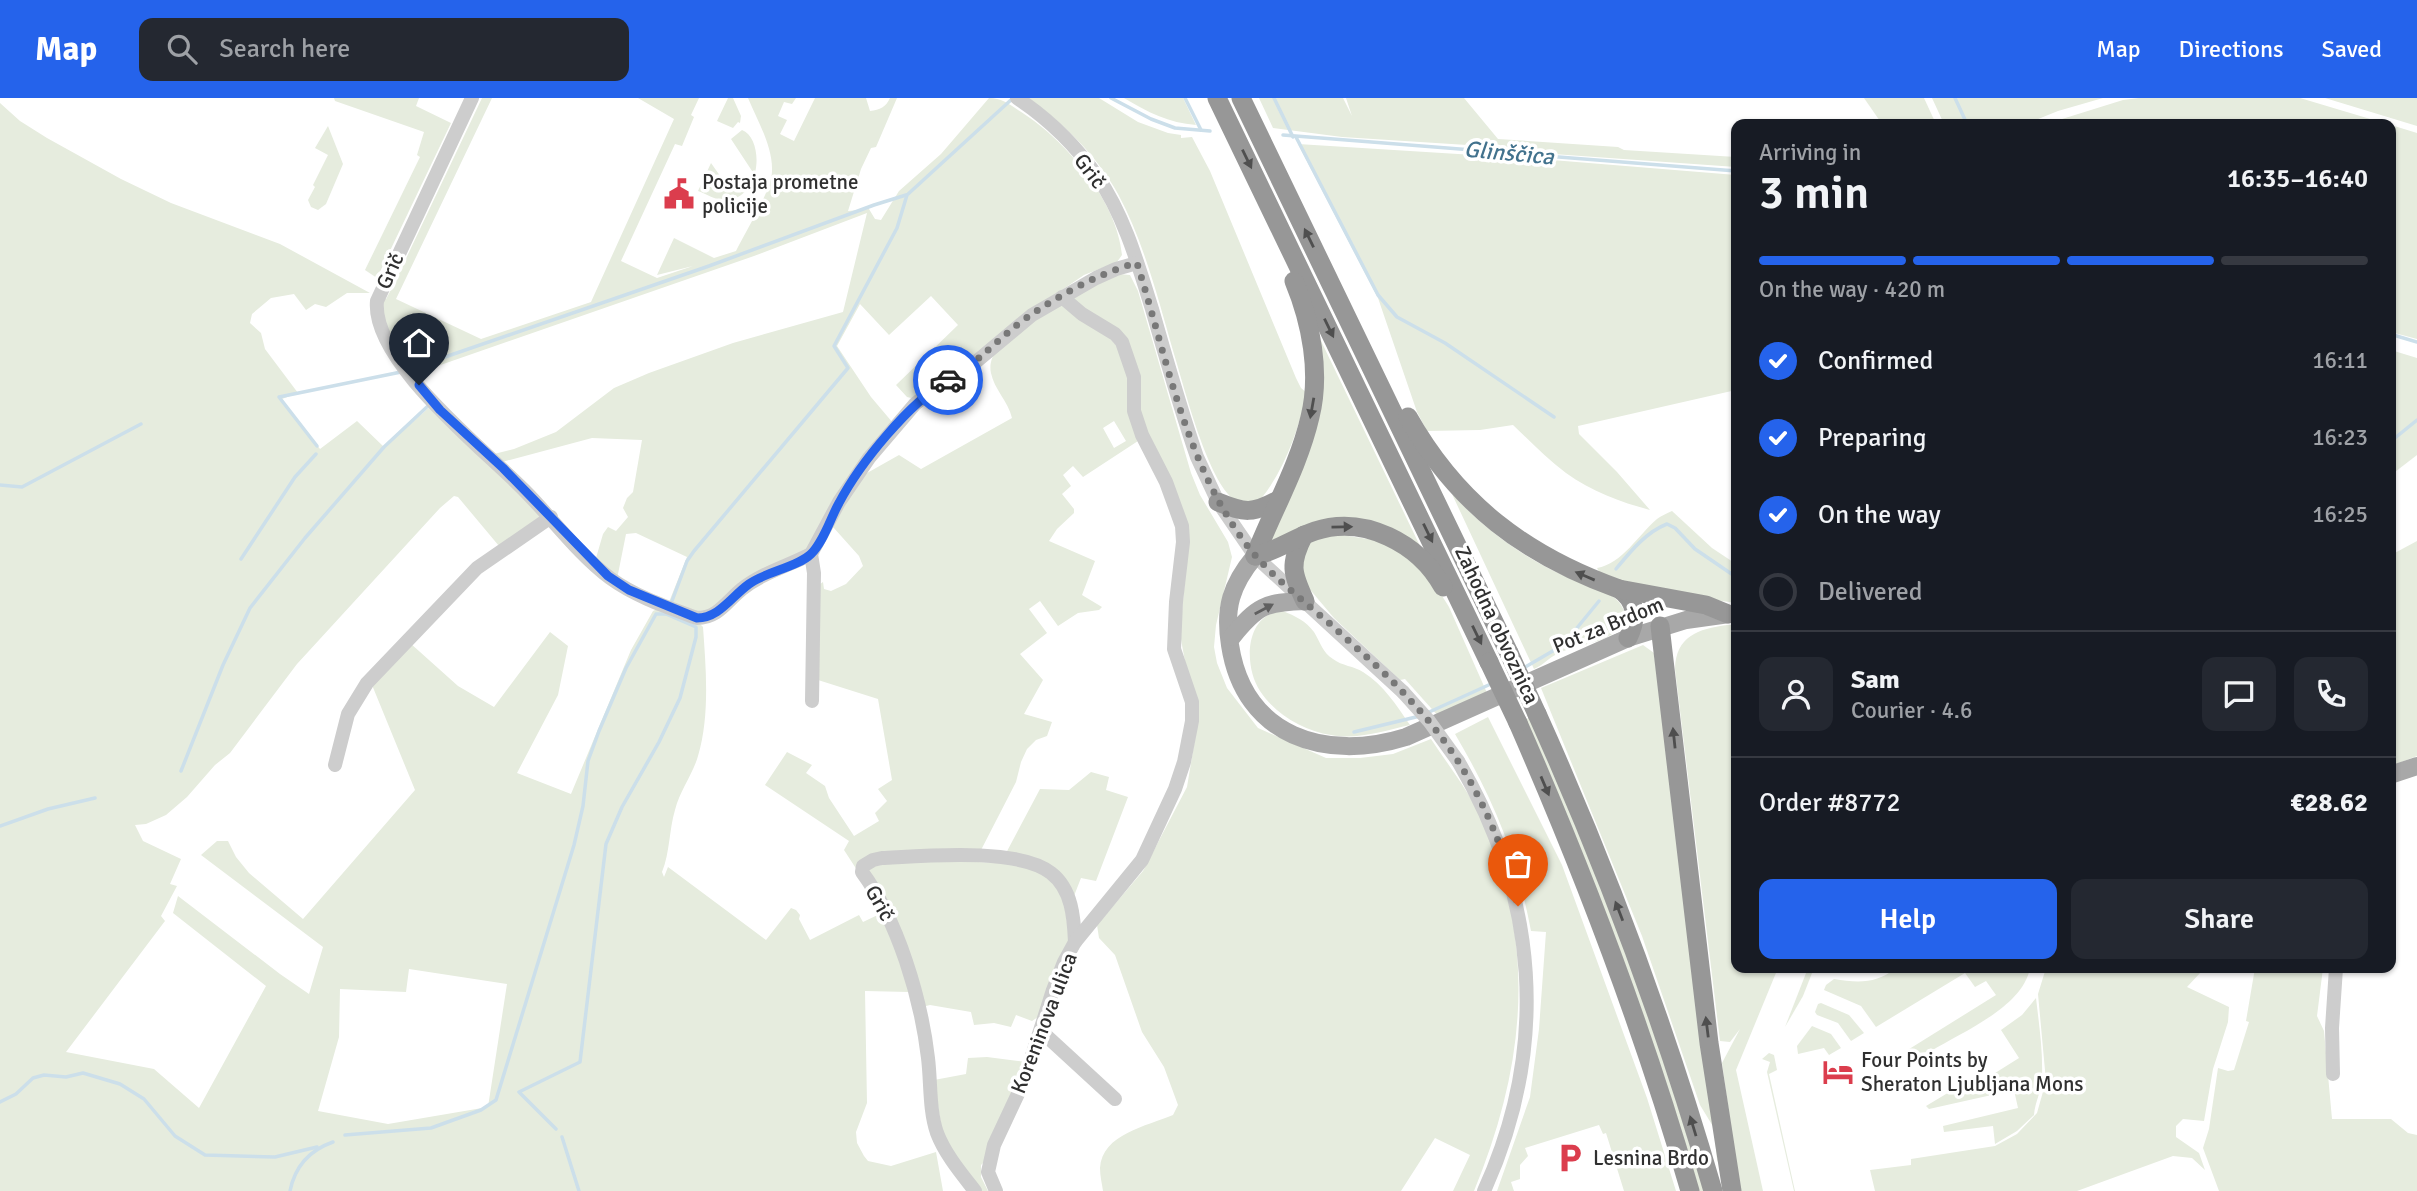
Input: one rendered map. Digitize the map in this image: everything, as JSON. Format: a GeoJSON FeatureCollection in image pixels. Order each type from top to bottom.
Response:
{"type":"FeatureCollection","features":[{"type":"Feature","properties":{"kind":"highway","name":"Zahodna obvoznica"},"geometry":{"type":"LineString","coordinates":[[1217,98],[1518,723],[1578,865],[1614,960],[1654,1074],[1690,1191]]}},
{"type":"Feature","properties":{"kind":"highway","name":"Zahodna obvoznica"},"geometry":{"type":"LineString","coordinates":[[1241,98],[1537,714],[1604,871],[1642,973],[1713,1191]]}},
{"type":"Feature","properties":{"kind":"highway"},"geometry":{"type":"LineString","coordinates":[[1255,556],[1305,435],[1315,385],[1304,311],[1283,256],[1278,223]]}},
{"type":"Feature","properties":{"kind":"highway"},"geometry":{"type":"LineString","coordinates":[[1360,344],[1382,367],[1415,429],[1438,464],[1479,508],[1505,531],[1552,561],[1619,589],[1706,605],[1731,614]]}},
{"type":"Feature","properties":{"kind":"highway"},"geometry":{"type":"LineString","coordinates":[[1218,502],[1246,511],[1262,509],[1278,500]]}},
{"type":"Feature","properties":{"kind":"highway"},"geometry":{"type":"LineString","coordinates":[[1255,556],[1324,529],[1368,529],[1391,538],[1412,551],[1434,574],[1447,594],[1464,609]]}},
{"type":"Feature","properties":{"kind":"highway"},"geometry":{"type":"LineString","coordinates":[[1304,536],[1293,565],[1296,582],[1305,601]]}},
{"type":"Feature","properties":{"kind":"highway"},"geometry":{"type":"LineString","coordinates":[[1619,589],[1628,596],[1634,611],[1634,625],[1628,638]]}},
{"type":"Feature","properties":{"kind":"highway"},"geometry":{"type":"LineString","coordinates":[[1660,626],[1709,1043],[1732,1191]]}},
{"type":"Feature","properties":{"kind":"main road"},"geometry":{"type":"LineString","coordinates":[[1231,641],[1255,556]]}},
{"type":"Feature","properties":{"kind":"main road"},"geometry":{"type":"LineString","coordinates":[[1231,641],[1246,621],[1266,605],[1305,601]]}},
{"type":"Feature","properties":{"kind":"main road","name":"Pot za Brdom"},"geometry":{"type":"LineString","coordinates":[[1231,641],[1233,663],[1240,681],[1267,719],[1287,733],[1304,740],[1324,746],[1346,747],[1387,743],[1424,731],[1660,626],[1731,614]]}},
{"type":"Feature","properties":{"kind":"main road"},"geometry":{"type":"LineString","coordinates":[[2396,773],[2417,766]]}},
{"type":"Feature","properties":{"kind":"street","name":"Grič"},"geometry":{"type":"LineString","coordinates":[[472,98],[398,251],[377,301],[376,312],[382,334],[394,353],[440,410],[503,468],[608,576],[629,590],[697,618],[707,618],[754,580],[811,554]]}},
{"type":"Feature","properties":{"kind":"street","name":"Grič"},"geometry":{"type":"LineString","coordinates":[[1019,99],[1051,124],[1097,175],[1112,202],[1137,263],[1186,425],[1218,502],[1255,556],[1403,692],[1429,722],[1458,761],[1488,816],[1508,869],[1521,927],[1526,969],[1525,1035],[1518,1084],[1508,1133],[1484,1191]]}},
{"type":"Feature","properties":{"kind":"street"},"geometry":{"type":"LineString","coordinates":[[812,701],[814,573],[811,554],[848,488],[906,413],[935,388],[971,366],[1032,315],[1116,269],[1137,263]]}},
{"type":"Feature","properties":{"kind":"street","name":"Koreninova ulica"},"geometry":{"type":"LineString","coordinates":[[996,1191],[988,1172],[994,1145],[1024,1081],[1053,990],[1075,942],[1142,860],[1175,789],[1184,762],[1192,721],[1192,702],[1174,649],[1182,526],[1166,482],[1142,435],[1134,411],[1134,377],[1128,354],[1115,334],[1082,314],[1062,297]]}},
{"type":"Feature","properties":{"kind":"street"},"geometry":{"type":"LineString","coordinates":[[335,765],[348,714],[367,683],[477,568],[551,517]]}},
{"type":"Feature","properties":{"kind":"street","name":"Grič"},"geometry":{"type":"LineString","coordinates":[[975,1191],[942,1146],[936,1129],[920,1013],[891,920],[862,873],[863,866],[882,858],[940,856],[1010,859],[1041,867],[1053,874],[1070,902],[1075,942]]}},
{"type":"Feature","properties":{"kind":"street"},"geometry":{"type":"LineString","coordinates":[[2333,1074],[2332,1028],[2336,973]]}},
{"type":"Feature","properties":{"kind":"street"},"geometry":{"type":"LineString","coordinates":[[1041,1031],[1115,1099]]}},
{"type":"Feature","properties":{"kind":"shaded area"},"geometry":{"type":"Polygon","coordinates":[[[334,98],[419,98],[416,106],[451,123],[377,278],[365,270],[420,157],[417,155],[424,132],[335,101],[334,98]]]}},
{"type":"Feature","properties":{"kind":"shaded area"},"geometry":{"type":"Polygon","coordinates":[[[482,98],[492,98],[396,299],[481,339],[591,302],[674,119],[638,98],[699,98],[682,146],[675,144],[621,261],[657,278],[693,266],[657,275],[674,238],[714,258],[736,251],[757,211],[768,189],[772,162],[764,133],[748,98],[796,98],[792,104],[784,102],[778,116],[787,120],[780,134],[794,141],[815,98],[866,98],[870,111],[882,108],[890,98],[897,98],[876,147],[871,148],[861,169],[848,211],[869,209],[875,219],[881,220],[899,191],[941,154],[989,98],[1004,101],[1053,137],[1085,172],[1110,213],[1122,255],[1117,262],[1084,275],[1056,294],[968,362],[925,385],[922,393],[915,399],[907,397],[896,385],[958,325],[931,296],[889,335],[860,304],[837,346],[871,397],[893,423],[805,553],[701,614],[669,602],[687,557],[636,533],[626,534],[617,579],[596,558],[603,534],[608,527],[616,531],[628,517],[623,508],[633,492],[642,440],[592,438],[502,462],[494,454],[556,432],[614,388],[649,373],[733,343],[843,312],[867,213],[754,256],[416,375],[384,330],[383,298],[386,299],[393,286],[482,98]]]}},
{"type":"Feature","properties":{"kind":"shaded area"},"geometry":{"type":"Polygon","coordinates":[[[728,98],[733,98],[741,116],[740,123],[733,128],[717,121],[728,98]]]}},
{"type":"Feature","properties":{"kind":"shaded area"},"geometry":{"type":"Polygon","coordinates":[[[1027,98],[1099,98],[1138,122],[1181,135],[1181,138],[1192,137],[1210,171],[1296,378],[1307,393],[1290,449],[1277,476],[1260,500],[1238,502],[1225,490],[1215,475],[1191,410],[1143,252],[1110,180],[1078,141],[1027,98]]]}},
{"type":"Feature","properties":{"kind":"shaded area"},"geometry":{"type":"Polygon","coordinates":[[[1124,98],[1183,98],[1196,125],[1159,116],[1124,98]]]}},
{"type":"Feature","properties":{"kind":"shaded area"},"geometry":{"type":"Polygon","coordinates":[[[1259,98],[1343,98],[1352,116],[1346,98],[1464,98],[1498,139],[1731,157],[1731,167],[1342,137],[1273,128],[1259,98]]]}},
{"type":"Feature","properties":{"kind":"shaded area"},"geometry":{"type":"Polygon","coordinates":[[[1864,98],[1924,98],[1934,119],[1879,119],[1864,98]]]}},
{"type":"Feature","properties":{"kind":"shaded area"},"geometry":{"type":"Polygon","coordinates":[[[1932,98],[2103,98],[2038,119],[1942,119],[1932,98]]]}},
{"type":"Feature","properties":{"kind":"shaded area"},"geometry":{"type":"Polygon","coordinates":[[[2300,98],[2370,119],[2062,119],[2123,100],[2300,98]]]}},
{"type":"Feature","properties":{"kind":"shaded area"},"geometry":{"type":"Polygon","coordinates":[[[2325,98],[2417,98],[2417,126],[2325,98]]]}},
{"type":"Feature","properties":{"kind":"shaded area"},"geometry":{"type":"Polygon","coordinates":[[[0,103],[20,121],[47,138],[121,179],[171,203],[280,244],[370,293],[347,293],[326,307],[315,304],[306,310],[294,294],[271,298],[252,314],[250,323],[261,333],[265,349],[298,393],[282,399],[320,449],[357,421],[384,447],[432,405],[497,467],[541,518],[499,546],[458,497],[454,496],[297,664],[230,753],[166,815],[146,824],[135,825],[143,841],[181,859],[170,884],[177,886],[161,916],[165,921],[66,1052],[154,1069],[199,1108],[266,986],[173,913],[178,896],[309,994],[323,947],[201,855],[217,841],[228,841],[249,873],[303,919],[415,790],[372,685],[410,643],[458,686],[494,707],[550,632],[568,646],[558,695],[517,773],[571,794],[631,650],[653,611],[659,608],[703,627],[706,676],[702,741],[696,763],[675,810],[662,872],[664,877],[668,867],[766,940],[791,908],[800,915],[799,919],[810,940],[859,915],[863,922],[884,912],[909,992],[865,991],[867,1103],[856,1132],[857,1143],[868,1161],[891,1166],[936,1152],[943,1191],[0,1191],[0,103]],[[409,969],[406,992],[340,989],[339,1037],[318,1111],[388,1124],[488,1107],[507,984],[409,969]]]}},
{"type":"Feature","properties":{"kind":"shaded area"},"geometry":{"type":"Polygon","coordinates":[[[328,126],[343,164],[326,204],[318,210],[311,207],[308,200],[328,155],[315,148],[328,126]]]}},
{"type":"Feature","properties":{"kind":"shaded area"},"geometry":{"type":"Polygon","coordinates":[[[2396,127],[2417,133],[2417,339],[2396,333],[2396,127]]]}},
{"type":"Feature","properties":{"kind":"shaded area"},"geometry":{"type":"Polygon","coordinates":[[[742,130],[754,145],[756,156],[756,169],[752,181],[746,191],[737,198],[724,200],[698,191],[711,163],[730,190],[735,188],[739,191],[746,186],[745,181],[754,174],[731,139],[742,130]]]}},
{"type":"Feature","properties":{"kind":"shaded area"},"geometry":{"type":"Polygon","coordinates":[[[1298,144],[1731,175],[1731,391],[1578,426],[1579,434],[1650,510],[1585,485],[1552,462],[1513,425],[1480,430],[1427,431],[1417,412],[1378,298],[1298,144]]]}},
{"type":"Feature","properties":{"kind":"shaded area"},"geometry":{"type":"Polygon","coordinates":[[[1119,274],[1130,275],[1138,291],[1191,473],[1200,495],[1228,542],[1232,557],[1216,625],[1214,647],[1227,688],[1258,728],[1326,758],[1393,754],[1431,739],[1465,788],[1482,820],[1500,867],[1512,914],[1518,960],[1518,1006],[1514,1052],[1505,1098],[1474,1191],[1453,1191],[1470,1155],[1435,1138],[1401,1191],[1103,1191],[1100,1168],[1109,1147],[1128,1133],[1173,1115],[1178,1105],[1164,1067],[1142,1032],[1115,955],[1099,938],[1097,925],[1143,871],[1187,787],[1197,727],[1180,634],[1187,557],[1141,416],[1132,352],[1073,302],[1073,294],[1119,274]]]}},
{"type":"Feature","properties":{"kind":"shaded area"},"geometry":{"type":"Polygon","coordinates":[[[1062,304],[1103,330],[1125,356],[1138,441],[1083,477],[1073,466],[1063,475],[1071,486],[1062,494],[1074,509],[1074,513],[1049,541],[1095,561],[1082,595],[1102,607],[1099,610],[1078,613],[1058,626],[1040,601],[1029,609],[1047,633],[1020,654],[1043,680],[1024,714],[1052,722],[1047,736],[1036,740],[1027,749],[1016,782],[980,852],[880,856],[857,870],[844,850],[849,841],[765,785],[787,752],[812,765],[806,773],[825,786],[829,798],[854,836],[879,821],[875,813],[887,801],[878,789],[892,780],[878,699],[818,680],[816,587],[823,582],[824,589],[831,591],[846,584],[863,566],[859,556],[833,527],[860,477],[899,455],[921,469],[1012,418],[993,379],[991,362],[996,351],[1016,332],[1062,304]],[[1114,421],[1103,428],[1114,448],[1126,441],[1114,421]]]}},
{"type":"Feature","properties":{"kind":"shaded area"},"geometry":{"type":"Polygon","coordinates":[[[1321,340],[1420,546],[1381,529],[1268,546],[1321,340]]]}},
{"type":"Feature","properties":{"kind":"shaded area"},"geometry":{"type":"Polygon","coordinates":[[[2396,352],[2417,358],[2417,455],[2396,471],[2396,352]]]}},
{"type":"Feature","properties":{"kind":"shaded area"},"geometry":{"type":"Polygon","coordinates":[[[1452,494],[1487,528],[1527,556],[1615,598],[1627,617],[1622,626],[1606,638],[1566,650],[1534,669],[1452,494]]]}},
{"type":"Feature","properties":{"kind":"shaded area"},"geometry":{"type":"Polygon","coordinates":[[[1672,511],[1712,548],[1731,561],[1731,602],[1602,577],[1597,568],[1614,561],[1630,548],[1657,519],[1672,511]]]}},
{"type":"Feature","properties":{"kind":"shaded area"},"geometry":{"type":"Polygon","coordinates":[[[1329,533],[1387,542],[1429,575],[1449,607],[1487,693],[1439,717],[1405,679],[1400,680],[1334,618],[1302,580],[1305,544],[1329,533]]]}},
{"type":"Feature","properties":{"kind":"shaded area"},"geometry":{"type":"Polygon","coordinates":[[[2417,541],[2417,756],[2396,764],[2396,552],[2417,541]]]}},
{"type":"Feature","properties":{"kind":"shaded area"},"geometry":{"type":"Polygon","coordinates":[[[1283,611],[1307,625],[1330,657],[1359,670],[1377,683],[1410,725],[1361,736],[1331,735],[1311,730],[1274,707],[1260,691],[1255,680],[1251,668],[1251,642],[1261,621],[1270,614],[1283,611]]]}},
{"type":"Feature","properties":{"kind":"shaded area"},"geometry":{"type":"Polygon","coordinates":[[[1731,625],[1731,973],[1776,973],[1736,1070],[1763,1191],[1740,1191],[1722,1063],[1740,1029],[1730,1042],[1720,1041],[1675,669],[1679,649],[1684,642],[1690,636],[1707,629],[1731,625]]]}},
{"type":"Feature","properties":{"kind":"shaded area"},"geometry":{"type":"Polygon","coordinates":[[[1643,645],[1654,653],[1719,1164],[1714,1128],[1700,1105],[1642,936],[1541,688],[1643,645]]]}},
{"type":"Feature","properties":{"kind":"shaded area"},"geometry":{"type":"Polygon","coordinates":[[[1488,717],[1562,865],[1647,1098],[1676,1191],[1624,1191],[1606,1133],[1603,1134],[1599,1125],[1525,1148],[1528,1156],[1520,1165],[1520,1179],[1511,1182],[1514,1191],[1497,1191],[1530,1097],[1539,1029],[1546,932],[1531,931],[1519,878],[1502,829],[1455,734],[1488,717]]]}},
{"type":"Feature","properties":{"kind":"shaded area"},"geometry":{"type":"Polygon","coordinates":[[[1531,717],[1615,922],[1659,1044],[1704,1191],[1699,1191],[1525,720],[1531,717]]]}},
{"type":"Feature","properties":{"kind":"shaded area"},"geometry":{"type":"Polygon","coordinates":[[[1091,772],[1109,777],[1106,790],[1128,797],[1096,881],[1081,878],[1072,901],[1067,889],[1005,855],[1040,789],[1069,790],[1091,772]]]}},
{"type":"Feature","properties":{"kind":"shaded area"},"geometry":{"type":"Polygon","coordinates":[[[918,859],[1020,864],[1050,878],[1064,897],[1069,940],[1041,1015],[1032,1021],[1016,1015],[1011,1027],[994,1023],[974,1025],[971,1012],[930,1005],[922,1007],[869,876],[869,867],[918,859]]]}},
{"type":"Feature","properties":{"kind":"shaded area"},"geometry":{"type":"Polygon","coordinates":[[[1806,973],[1812,973],[1803,996],[1785,1027],[1806,973]]]}},
{"type":"Feature","properties":{"kind":"shaded area"},"geometry":{"type":"Polygon","coordinates":[[[1889,973],[1965,973],[1876,1027],[1861,1006],[1824,990],[1834,979],[1866,981],[1889,973]]]}},
{"type":"Feature","properties":{"kind":"shaded area"},"geometry":{"type":"Polygon","coordinates":[[[1965,973],[2028,973],[2016,995],[1990,1017],[1931,1051],[1906,1051],[1996,995],[1986,981],[1975,987],[1965,973]]]}},
{"type":"Feature","properties":{"kind":"shaded area"},"geometry":{"type":"Polygon","coordinates":[[[2044,973],[2200,973],[2187,987],[2229,1007],[2228,1022],[2213,1069],[2204,1121],[2183,1119],[2176,1126],[2176,1137],[2199,1153],[2205,1170],[2192,1158],[2173,1156],[2077,1191],[1875,1191],[1870,1170],[1911,1165],[1911,1159],[1995,1146],[2017,1134],[2037,1113],[2046,1081],[2038,994],[2044,973]]]}},
{"type":"Feature","properties":{"kind":"shaded area"},"geometry":{"type":"Polygon","coordinates":[[[2254,973],[2322,973],[2317,1016],[2324,1031],[2332,1119],[2391,1119],[2408,1133],[2417,1135],[2417,1191],[2219,1191],[2203,1148],[2209,1129],[2218,1068],[2234,1070],[2249,1022],[2246,1021],[2254,973]]]}},
{"type":"Feature","properties":{"kind":"shaded area"},"geometry":{"type":"Polygon","coordinates":[[[2036,998],[2042,1077],[2034,1115],[2017,1131],[1995,1144],[1993,1126],[1944,1132],[1943,1126],[2018,1108],[2014,1090],[1929,1109],[1926,1106],[1971,1079],[1976,1085],[2019,1058],[2001,1030],[2022,1015],[2036,998]]]}},
{"type":"Feature","properties":{"kind":"shaded area"},"geometry":{"type":"Polygon","coordinates":[[[1821,1003],[1849,1015],[1864,1033],[1851,1041],[1838,1023],[1817,1015],[1815,1012],[1821,1003]]]}},
{"type":"Feature","properties":{"kind":"shaded area"},"geometry":{"type":"Polygon","coordinates":[[[1812,1026],[1831,1034],[1841,1048],[1829,1055],[1824,1048],[1798,1054],[1797,1046],[1812,1026]]]}},
{"type":"Feature","properties":{"kind":"shaded area"},"geometry":{"type":"Polygon","coordinates":[[[1769,1053],[1774,1055],[1777,1070],[1769,1074],[1795,1191],[1767,1072],[1770,1062],[1762,1059],[1769,1053]]]}},
{"type":"Feature","properties":{"kind":"shaded area"},"geometry":{"type":"Polygon","coordinates":[[[987,1057],[1027,1062],[981,1165],[981,1177],[988,1191],[979,1191],[943,1138],[934,1080],[966,1074],[968,1058],[987,1057]]]}},
{"type":"Feature","properties":{"kind":"waterway","name":"Glinščica"},"geometry":{"type":"LineString","coordinates":[[1111,98],[1175,128],[1210,131]]}},
{"type":"Feature","properties":{"kind":"waterway"},"geometry":{"type":"LineString","coordinates":[[1185,98],[1201,130]]}},
{"type":"Feature","properties":{"kind":"waterway"},"geometry":{"type":"LineString","coordinates":[[1274,98],[1293,137]]}},
{"type":"Feature","properties":{"kind":"waterway"},"geometry":{"type":"LineString","coordinates":[[1955,98],[1965,119]]}},
{"type":"Feature","properties":{"kind":"waterway"},"geometry":{"type":"LineString","coordinates":[[672,601],[687,561],[694,551],[848,368],[834,346],[897,228],[907,195],[1012,99]]}},
{"type":"Feature","properties":{"kind":"waterway","name":"Glinščica"},"geometry":{"type":"LineString","coordinates":[[1283,135],[1731,171]]}},
{"type":"Feature","properties":{"kind":"waterway"},"geometry":{"type":"LineString","coordinates":[[1296,137],[1378,295],[1397,317],[1445,343],[1554,417]]}},
{"type":"Feature","properties":{"kind":"waterway"},"geometry":{"type":"LineString","coordinates":[[416,367],[906,195]]}},
{"type":"Feature","properties":{"kind":"waterway","name":"Glinščica"},"geometry":{"type":"LineString","coordinates":[[2396,336],[2417,342]]}},
{"type":"Feature","properties":{"kind":"waterway"},"geometry":{"type":"LineString","coordinates":[[317,446],[279,397],[401,372]]}},
{"type":"Feature","properties":{"kind":"waterway"},"geometry":{"type":"LineString","coordinates":[[181,771],[223,665],[250,608],[305,538],[384,447],[429,405]]}},
{"type":"Feature","properties":{"kind":"waterway","name":"Glinščica"},"geometry":{"type":"LineString","coordinates":[[2396,437],[2417,420]]}},
{"type":"Feature","properties":{"kind":"waterway"},"geometry":{"type":"LineString","coordinates":[[0,485],[22,487],[141,424]]}},
{"type":"Feature","properties":{"kind":"waterway"},"geometry":{"type":"LineString","coordinates":[[241,559],[295,477],[316,454]]}},
{"type":"Feature","properties":{"kind":"waterway","name":"Glinščica"},"geometry":{"type":"LineString","coordinates":[[1616,569],[1645,537],[1667,524],[1675,528],[1695,549],[1731,574]]}},
{"type":"Feature","properties":{"kind":"waterway"},"geometry":{"type":"LineString","coordinates":[[1522,669],[1563,645],[1599,601]]}},
{"type":"Feature","properties":{"kind":"waterway"},"geometry":{"type":"LineString","coordinates":[[345,1135],[431,1128],[481,1110],[496,1100],[574,845],[583,806],[588,761],[626,668],[656,614],[665,614]]}},
{"type":"Feature","properties":{"kind":"waterway"},"geometry":{"type":"LineString","coordinates":[[556,1129],[519,1092],[580,1062],[606,844],[622,807],[659,742],[680,698],[696,637],[696,627],[666,614]]}},
{"type":"Feature","properties":{"kind":"waterway"},"geometry":{"type":"LineString","coordinates":[[1427,713],[1493,683]]}},
{"type":"Feature","properties":{"kind":"waterway"},"geometry":{"type":"LineString","coordinates":[[1354,732],[1420,716]]}},
{"type":"Feature","properties":{"kind":"waterway"},"geometry":{"type":"LineString","coordinates":[[0,826],[48,809],[95,798]]}},
{"type":"Feature","properties":{"kind":"waterway"},"geometry":{"type":"LineString","coordinates":[[0,1102],[16,1094],[33,1078],[44,1075],[66,1077],[83,1073],[120,1084],[144,1099],[175,1136],[205,1155],[275,1157],[317,1147]]}},
{"type":"Feature","properties":{"kind":"waterway"},"geometry":{"type":"LineString","coordinates":[[562,1137],[579,1191]]}},
{"type":"Feature","properties":{"kind":"waterway"},"geometry":{"type":"LineString","coordinates":[[290,1191],[292,1182],[305,1160],[333,1142]]}},
{"type":"Feature","properties":{"kind":"way so far"},"geometry":{"type":"LineString","coordinates":[[948,380],[971,366],[1032,315],[1096,278],[1137,263],[1186,425],[1218,502],[1255,556],[1403,692],[1441,737],[1458,761],[1488,816],[1508,869],[1518,906]]}},
{"type":"Feature","properties":{"kind":"place","name":"Postaja prometne policije"},"geometry":{"type":"Point","coordinates":[679,194]}},
{"type":"Feature","properties":{"kind":"place","name":"Four Points by Sheraton Ljubljana Mons"},"geometry":{"type":"Point","coordinates":[1838,1072]}},
{"type":"Feature","properties":{"kind":"place","name":"Lesnina Brdo"},"geometry":{"type":"Point","coordinates":[1570,1158]}},
{"type":"Feature","properties":{"kind":"route"},"geometry":{"type":"LineString","coordinates":[[419,385],[440,410],[503,468],[608,576],[656,603],[697,618],[707,618],[754,580],[811,554],[848,488],[885,439],[924,396],[948,380]]}}]}
